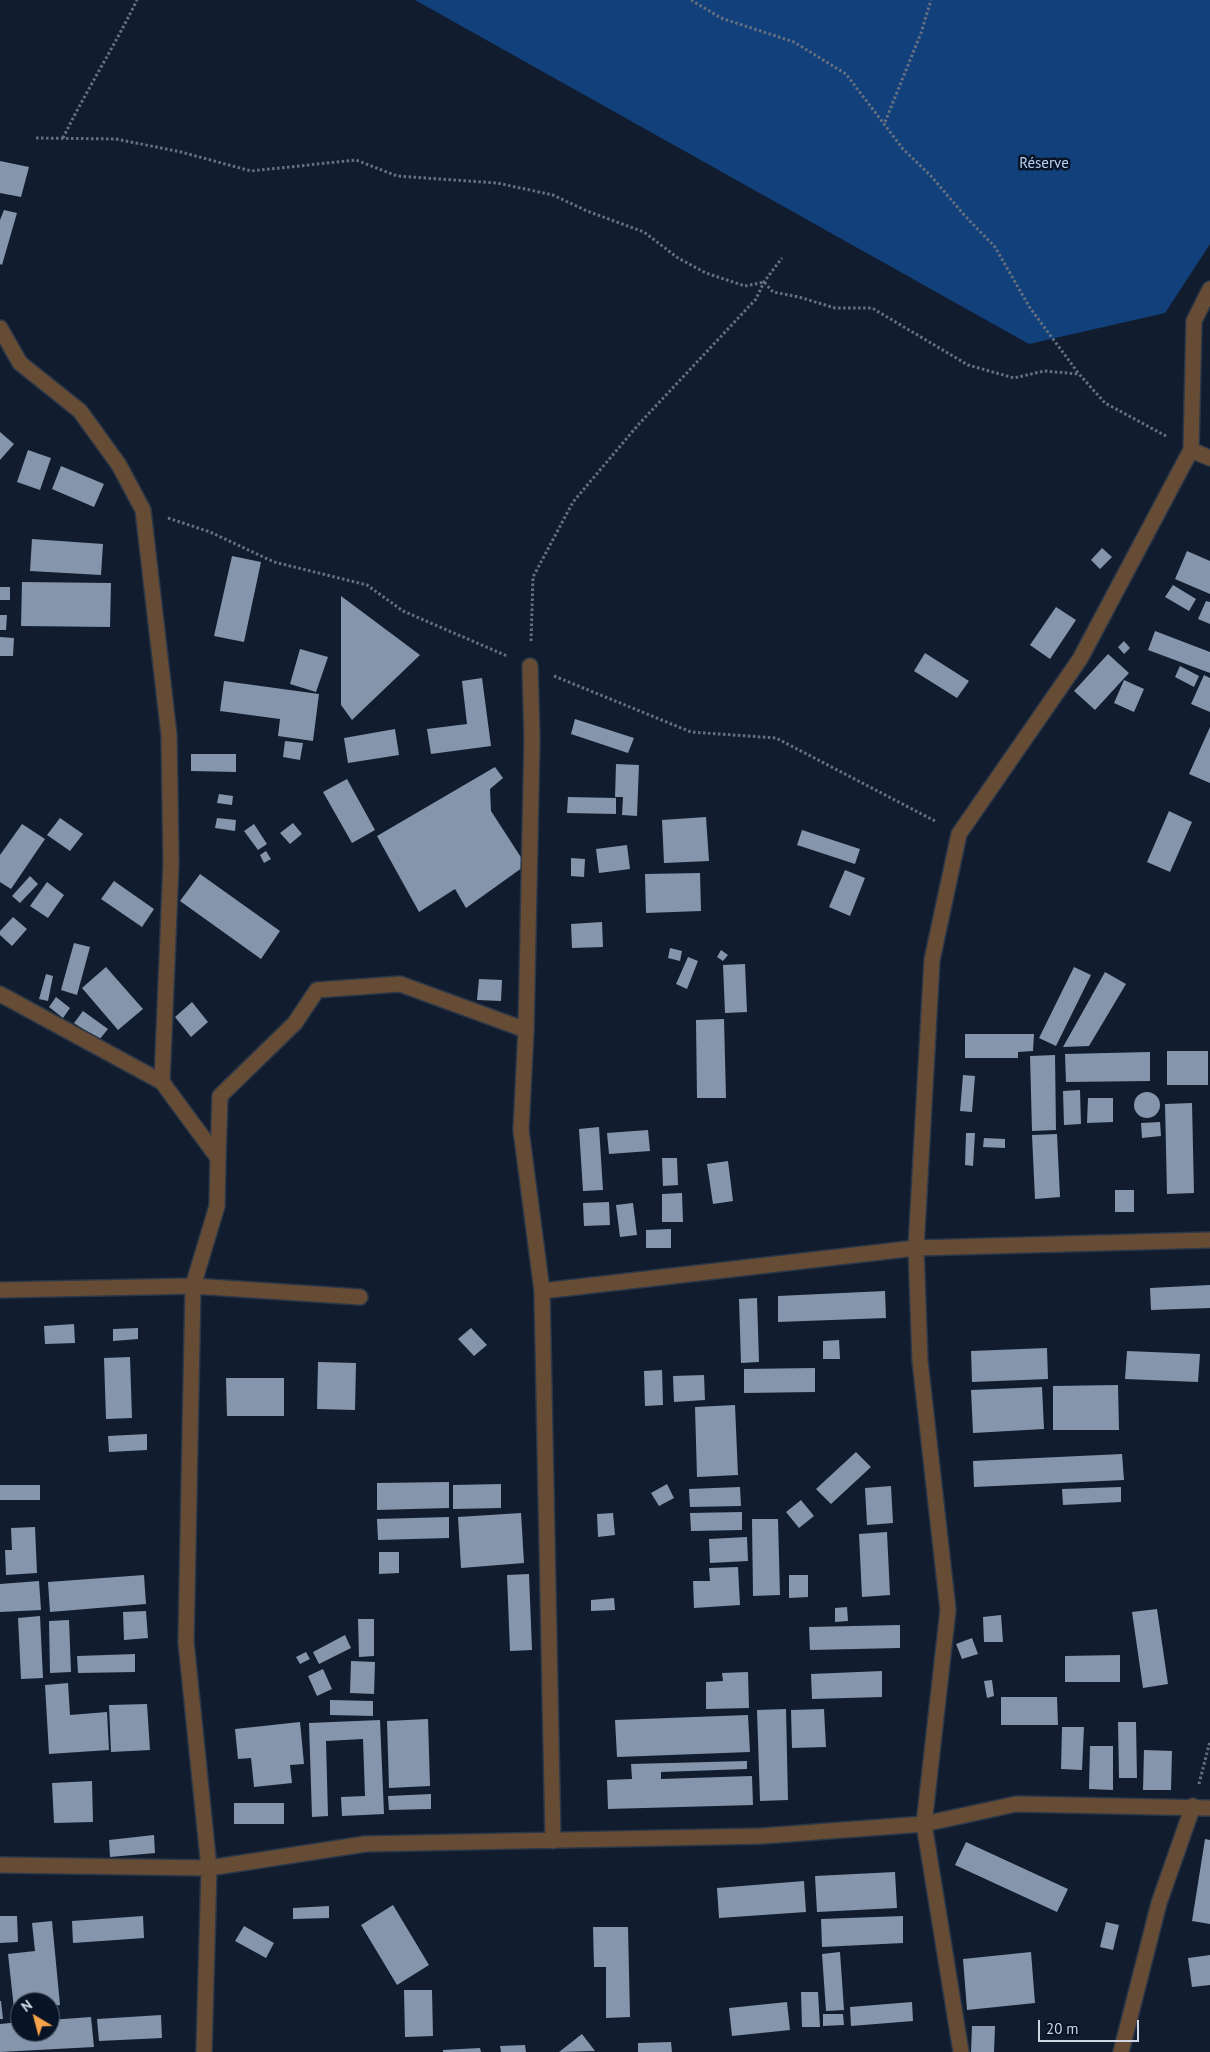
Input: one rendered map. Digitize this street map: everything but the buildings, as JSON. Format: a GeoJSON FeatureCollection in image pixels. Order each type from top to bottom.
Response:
{"type":"FeatureCollection","features":[{"type":"Feature","properties":{"kind":"street"},"geometry":{"type":"LineString","coordinates":[[961,2052],[924,1824],[948,1610],[920,1361],[916,1248],[932,960],[959,834],[1080,660],[1191,450],[1194,321],[1210,289]]}},
{"type":"Feature","properties":{"kind":"street"},"geometry":{"type":"LineString","coordinates":[[0,328],[20,363],[80,411],[119,465],[143,510],[169,735],[171,863],[162,1082]]}},
{"type":"Feature","properties":{"kind":"street"},"geometry":{"type":"LineString","coordinates":[[1191,450],[1210,458]]}},
{"type":"Feature","properties":{"kind":"street"},"geometry":{"type":"LineString","coordinates":[[530,666],[532,739],[526,1030],[521,1130],[542,1291],[554,1841]]}},
{"type":"Feature","properties":{"kind":"street"},"geometry":{"type":"LineString","coordinates":[[204,2052],[209,1868],[186,1642],[193,1286],[217,1206],[220,1096],[295,1023],[317,990],[400,984],[526,1030]]}},
{"type":"Feature","properties":{"kind":"street"},"geometry":{"type":"LineString","coordinates":[[0,994],[162,1082],[218,1158]]}},
{"type":"Feature","properties":{"kind":"street"},"geometry":{"type":"LineString","coordinates":[[542,1291],[916,1248],[1210,1240]]}},
{"type":"Feature","properties":{"kind":"street"},"geometry":{"type":"LineString","coordinates":[[0,1290],[193,1286],[360,1296]]}},
{"type":"Feature","properties":{"kind":"street"},"geometry":{"type":"LineString","coordinates":[[0,1865],[209,1868],[365,1844],[762,1836],[924,1824],[1016,1804],[1193,1806],[1210,1808]]}},
{"type":"Feature","properties":{"kind":"street"},"geometry":{"type":"LineString","coordinates":[[1121,2052],[1159,1903],[1193,1806]]}},
{"type":"Feature","properties":{"kind":"path"},"geometry":{"type":"LineString","coordinates":[[63,138],[81,100],[114,48],[137,0]]}},
{"type":"Feature","properties":{"kind":"path"},"geometry":{"type":"LineString","coordinates":[[691,0],[721,18],[794,42],[846,74],[903,149],[931,176],[965,216],[995,247],[1030,308],[1079,374],[1105,403],[1191,450]]}},
{"type":"Feature","properties":{"kind":"path"},"geometry":{"type":"LineString","coordinates":[[885,123],[921,33],[931,0]]}},
{"type":"Feature","properties":{"kind":"path"},"geometry":{"type":"LineString","coordinates":[[36,138],[116,139],[181,152],[251,171],[356,160],[397,176],[497,183],[553,196],[644,232],[678,258],[706,273],[745,286],[764,282]]}},
{"type":"Feature","properties":{"kind":"path"},"geometry":{"type":"LineString","coordinates":[[530,666],[533,577],[573,502],[638,425],[756,299],[764,282],[782,258]]}},
{"type":"Feature","properties":{"kind":"path"},"geometry":{"type":"LineString","coordinates":[[764,282],[773,292],[799,297],[835,308],[872,308],[968,365],[1014,378],[1044,371],[1079,374]]}},
{"type":"Feature","properties":{"kind":"path"},"geometry":{"type":"LineString","coordinates":[[1193,1806],[1210,1741]]}},
{"type":"Feature","properties":{"kind":"green space","name":"Réserve"},"geometry":{"type":"Polygon","coordinates":[[[415,0],[1210,0],[1210,244],[1165,313],[1029,344],[415,0]]]}}]}
